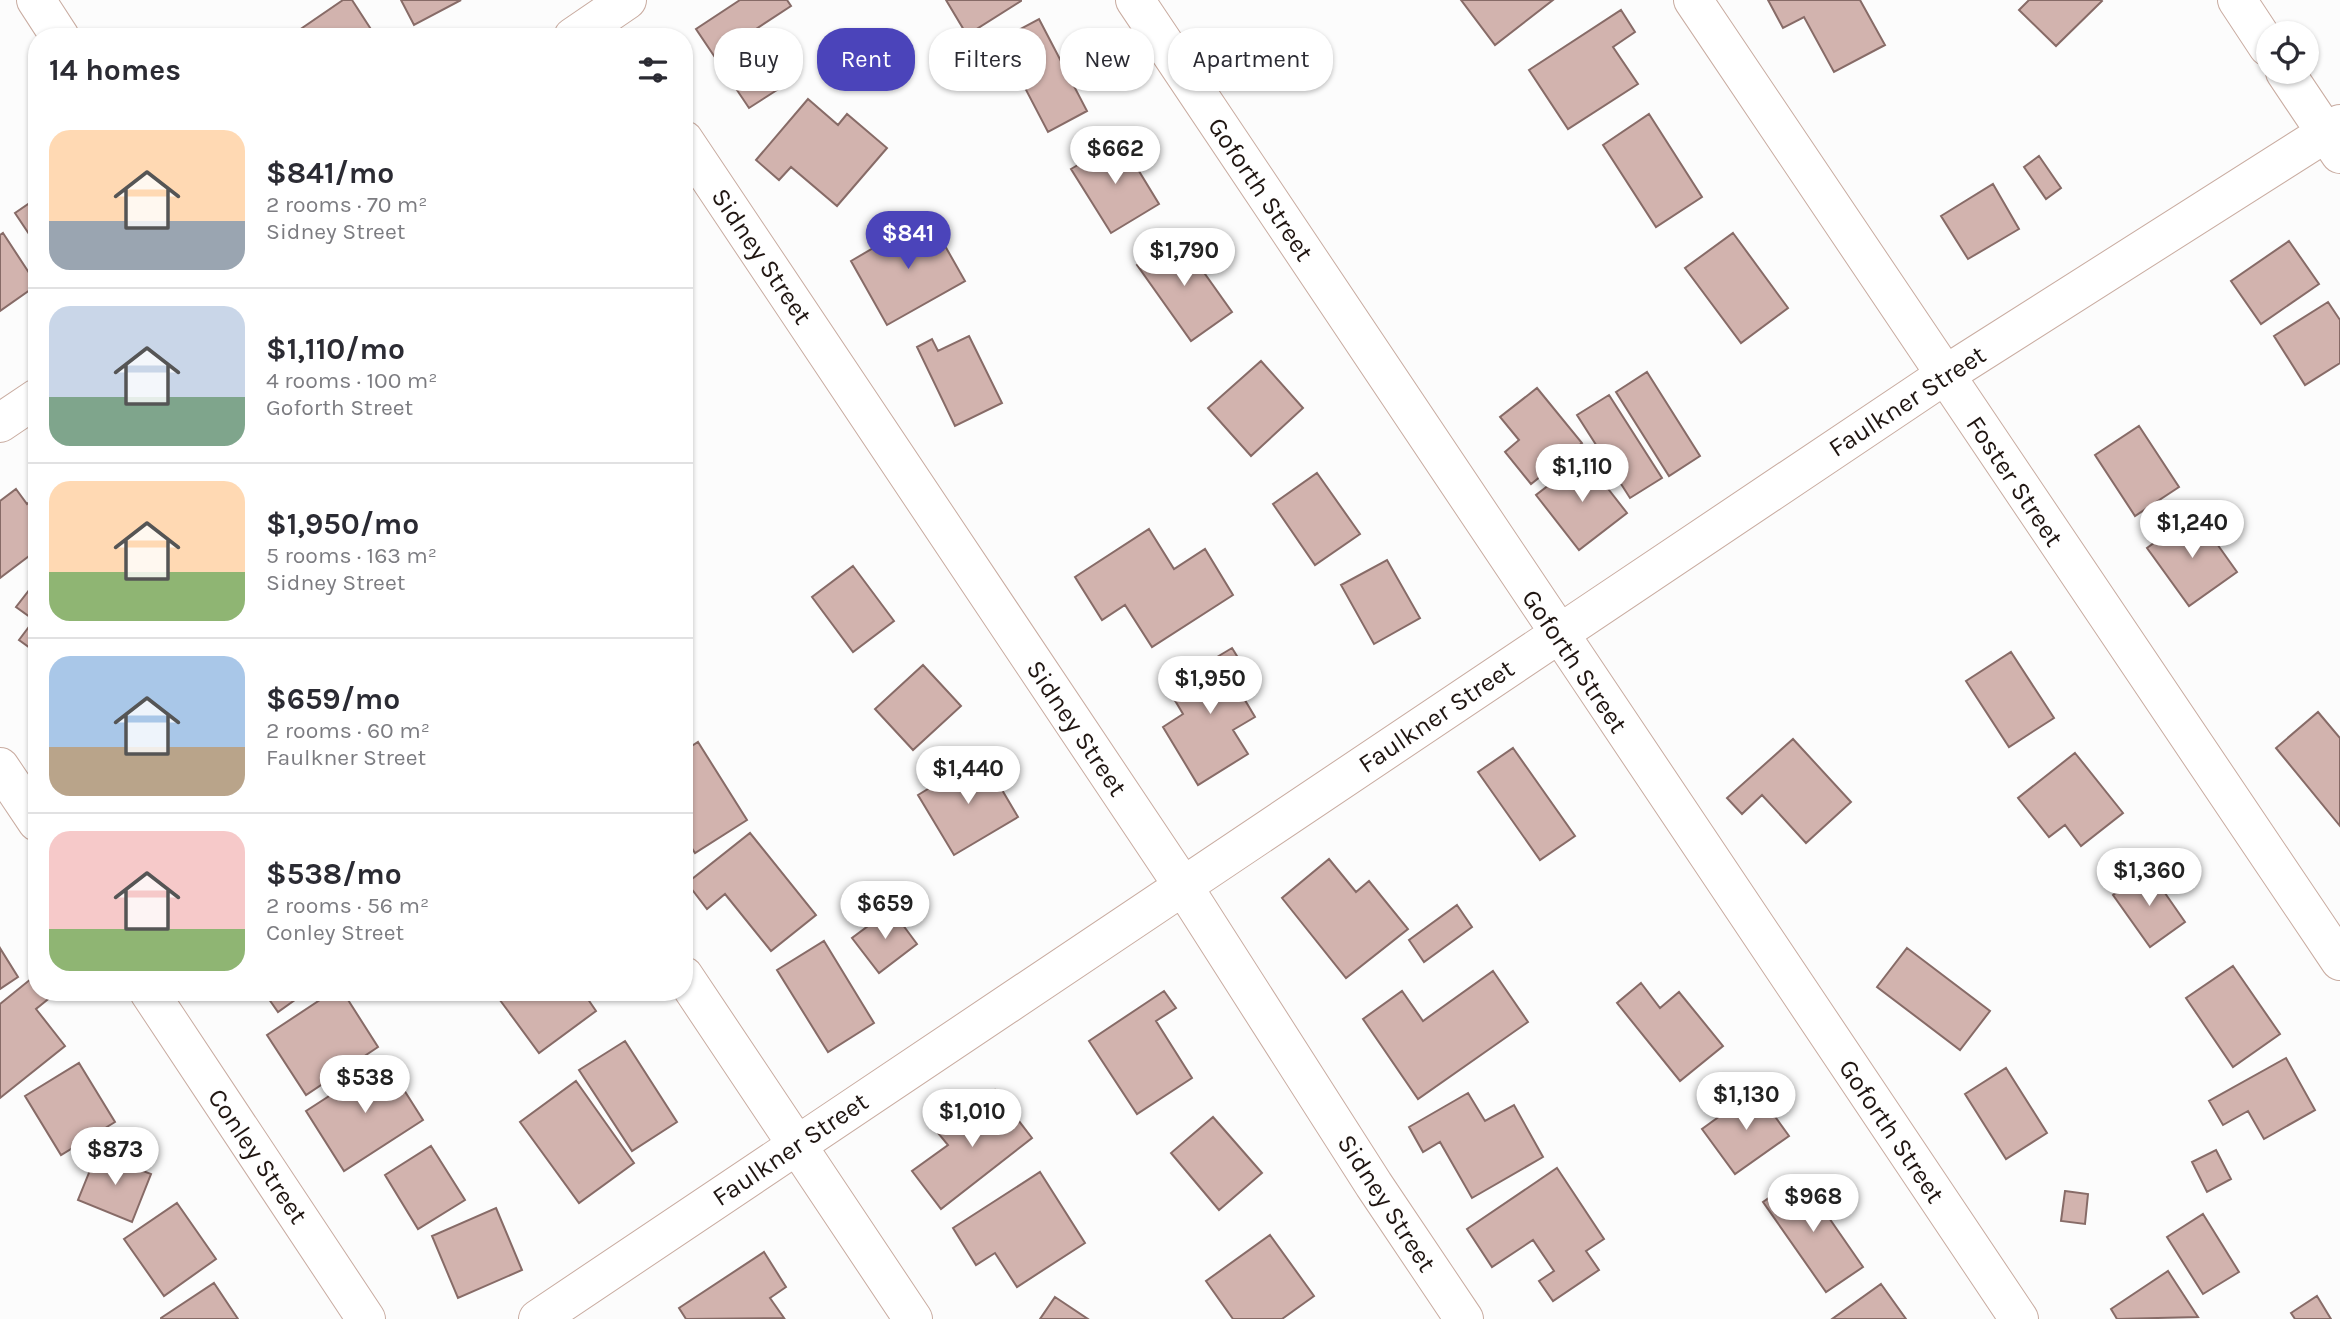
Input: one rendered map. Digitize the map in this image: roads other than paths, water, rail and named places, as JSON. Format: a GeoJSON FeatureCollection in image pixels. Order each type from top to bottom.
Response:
{"type":"FeatureCollection","features":[{"type":"Feature","properties":{"kind":"street"},"geometry":{"type":"LineString","coordinates":[[36,0],[54,28]]}},
{"type":"Feature","properties":{"kind":"street","name":"Goforth Street"},"geometry":{"type":"LineString","coordinates":[[1135,0],[1558,635],[2019,1319]]}},
{"type":"Feature","properties":{"kind":"street","name":"Foster Street"},"geometry":{"type":"LineString","coordinates":[[1693,0],[2340,961]]}},
{"type":"Feature","properties":{"kind":"street"},"geometry":{"type":"LineString","coordinates":[[2237,0],[2256,29]]}},
{"type":"Feature","properties":{"kind":"street"},"geometry":{"type":"LineString","coordinates":[[2294,84],[2335,137]]}},
{"type":"Feature","properties":{"kind":"street","name":"Faulkner Street"},"geometry":{"type":"LineString","coordinates":[[538,1319],[1945,375],[2335,137]]}},
{"type":"Feature","properties":{"kind":"street","name":"Sidney Street"},"geometry":{"type":"LineString","coordinates":[[693,153],[1183,886],[1374,1185],[1464,1319]]}},
{"type":"Feature","properties":{"kind":"street"},"geometry":{"type":"LineString","coordinates":[[0,423],[28,404]]}},
{"type":"Feature","properties":{"kind":"street"},"geometry":{"type":"LineString","coordinates":[[0,767],[28,809]]}},
{"type":"Feature","properties":{"kind":"street"},"geometry":{"type":"LineString","coordinates":[[693,990],[913,1319]]}},
{"type":"Feature","properties":{"kind":"street","name":"Conley Street"},"geometry":{"type":"LineString","coordinates":[[155,1001],[366,1319]]}}]}
